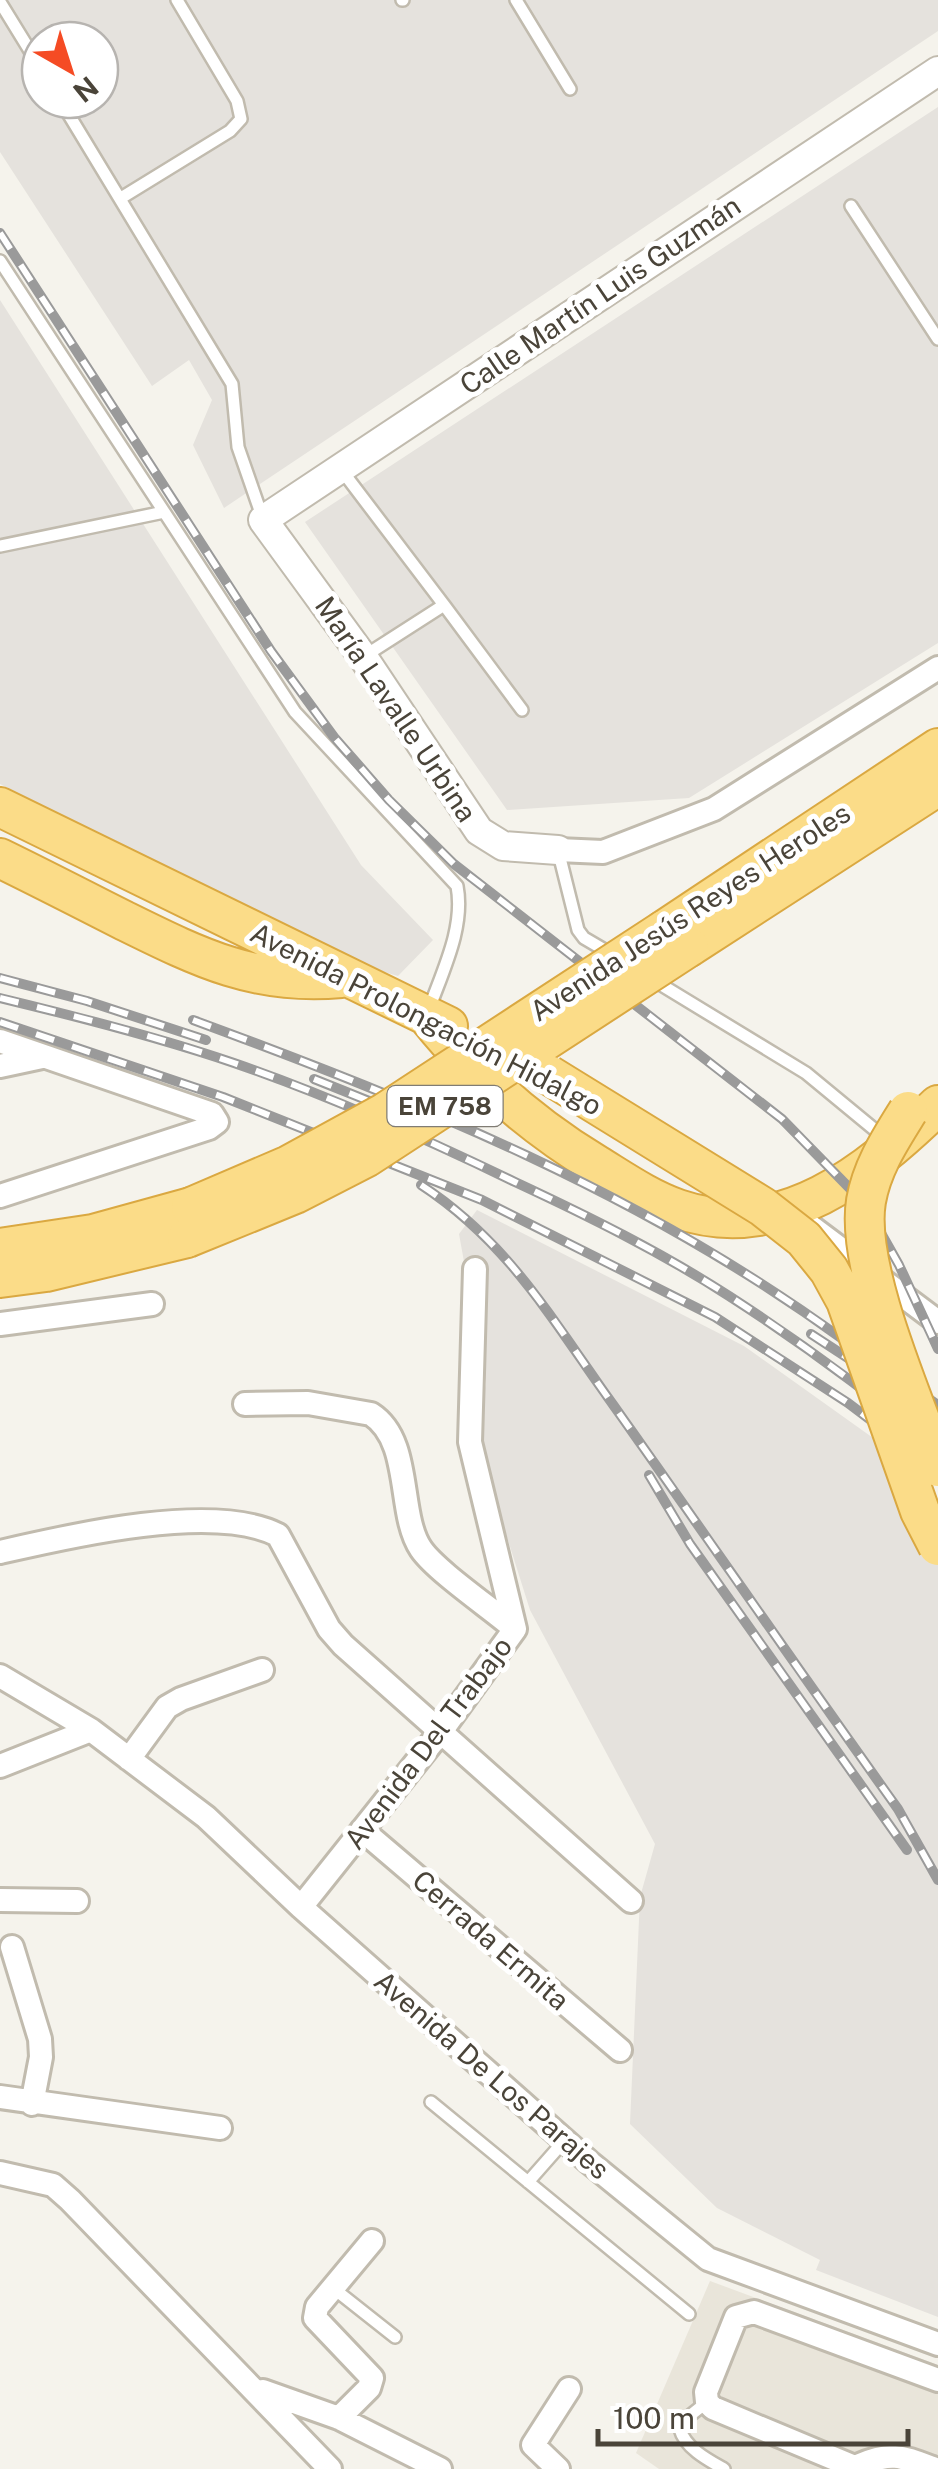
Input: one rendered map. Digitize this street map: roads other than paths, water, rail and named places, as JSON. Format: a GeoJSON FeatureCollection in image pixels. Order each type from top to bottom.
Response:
{"type":"FeatureCollection","features":[{"type":"Feature","properties":{"kind":"highway","name":"Avenida Jesús Reyes Heroles"},"geometry":{"type":"LineString","coordinates":[[677,939],[938,748]]}},
{"type":"Feature","properties":{"kind":"highway","name":"Avenida Jesús Reyes Heroles"},"geometry":{"type":"LineString","coordinates":[[0,1278],[46,1272],[189,1222],[384,1113],[938,786]]}},
{"type":"Feature","properties":{"kind":"highway","name":"Avenida Prolongación Hidalgo"},"geometry":{"type":"LineString","coordinates":[[0,807],[549,1075],[720,1179],[804,1239],[846,1301],[920,1511],[938,1546]]}},
{"type":"Feature","properties":{"kind":"highway"},"geometry":{"type":"LineString","coordinates":[[0,858],[213,963],[264,977],[346,978]]}},
{"type":"Feature","properties":{"kind":"highway"},"geometry":{"type":"LineString","coordinates":[[427,1016],[468,1065],[511,1105],[569,1148],[644,1194],[680,1210],[718,1217],[787,1210],[834,1189],[914,1121]]}},
{"type":"Feature","properties":{"kind":"highway"},"geometry":{"type":"LineString","coordinates":[[938,1082],[914,1121],[880,1157],[866,1202],[864,1244],[876,1290],[938,1467]]}},
{"type":"Feature","properties":{"kind":"highway","name":"Avenida Jesús Reyes Heroles"},"geometry":{"type":"LineString","coordinates":[[0,1248],[189,1222]]}},
{"type":"Feature","properties":{"kind":"street","name":"Calle Martín Luis Guzmán"},"geometry":{"type":"LineString","coordinates":[[264,520],[938,71]]}},
{"type":"Feature","properties":{"kind":"street","name":"María Lavalle Urbina"},"geometry":{"type":"LineString","coordinates":[[264,520],[363,658],[479,832],[503,846],[558,850]]}},
{"type":"Feature","properties":{"kind":"street"},"geometry":{"type":"LineString","coordinates":[[558,850],[604,852],[714,809],[938,668]]}},
{"type":"Feature","properties":{"kind":"street"},"geometry":{"type":"LineString","coordinates":[[0,1041],[212,1114],[216,1122],[209,1128],[0,1196]]}},
{"type":"Feature","properties":{"kind":"street"},"geometry":{"type":"LineString","coordinates":[[0,1066],[46,1056]]}},
{"type":"Feature","properties":{"kind":"street"},"geometry":{"type":"LineString","coordinates":[[787,1210],[938,1322]]}},
{"type":"Feature","properties":{"kind":"street","name":"Avenida Del Trabajo"},"geometry":{"type":"LineString","coordinates":[[300,1908],[442,1730],[515,1629],[470,1442],[475,1269]]}},
{"type":"Feature","properties":{"kind":"street"},"geometry":{"type":"LineString","coordinates":[[0,1324],[152,1304]]}},
{"type":"Feature","properties":{"kind":"street"},"geometry":{"type":"LineString","coordinates":[[245,1404],[308,1403],[370,1414],[380,1420],[400,1461],[421,1550],[515,1629]]}},
{"type":"Feature","properties":{"kind":"street"},"geometry":{"type":"LineString","coordinates":[[0,1552],[160,1522],[215,1522],[265,1528],[278,1535],[342,1645],[631,1900]]}},
{"type":"Feature","properties":{"kind":"street"},"geometry":{"type":"LineString","coordinates":[[129,1759],[167,1707],[262,1670]]}},
{"type":"Feature","properties":{"kind":"street"},"geometry":{"type":"LineString","coordinates":[[0,1676],[91,1730]]}},
{"type":"Feature","properties":{"kind":"street"},"geometry":{"type":"LineString","coordinates":[[0,1766],[91,1730]]}},
{"type":"Feature","properties":{"kind":"street","name":"Avenida De Los Parajes"},"geometry":{"type":"LineString","coordinates":[[91,1730],[206,1817],[300,1908],[708,2260],[938,2344]]}},
{"type":"Feature","properties":{"kind":"street","name":"Cerrada Ermita"},"geometry":{"type":"LineString","coordinates":[[362,1830],[620,2050]]}},
{"type":"Feature","properties":{"kind":"street"},"geometry":{"type":"LineString","coordinates":[[0,1900],[77,1901]]}},
{"type":"Feature","properties":{"kind":"street"},"geometry":{"type":"LineString","coordinates":[[12,1947],[40,2040],[41,2057],[32,2104]]}},
{"type":"Feature","properties":{"kind":"street"},"geometry":{"type":"LineString","coordinates":[[0,2098],[220,2128]]}},
{"type":"Feature","properties":{"kind":"street"},"geometry":{"type":"LineString","coordinates":[[0,2173],[53,2185],[330,2469]]}},
{"type":"Feature","properties":{"kind":"street"},"geometry":{"type":"LineString","coordinates":[[339,2418],[370,2388],[372,2378],[315,2318],[318,2307],[372,2241]]}},
{"type":"Feature","properties":{"kind":"street"},"geometry":{"type":"LineString","coordinates":[[935,2469],[886,2454],[858,2467],[713,2408],[707,2402],[706,2392],[736,2317],[744,2312],[754,2312],[938,2380]]}},
{"type":"Feature","properties":{"kind":"street"},"geometry":{"type":"LineString","coordinates":[[255,2388],[339,2418],[440,2469]]}},
{"type":"Feature","properties":{"kind":"street"},"geometry":{"type":"LineString","coordinates":[[558,2469],[533,2445],[569,2389]]}},
{"type":"Feature","properties":{"kind":"lane"},"geometry":{"type":"LineString","coordinates":[[121,198],[230,131],[241,119],[237,102],[177,0]]}},
{"type":"Feature","properties":{"kind":"lane"},"geometry":{"type":"LineString","coordinates":[[516,0],[570,89]]}},
{"type":"Feature","properties":{"kind":"lane"},"geometry":{"type":"LineString","coordinates":[[0,2],[20,34]]}},
{"type":"Feature","properties":{"kind":"lane"},"geometry":{"type":"LineString","coordinates":[[72,120],[232,384],[238,447],[264,520]]}},
{"type":"Feature","properties":{"kind":"lane"},"geometry":{"type":"LineString","coordinates":[[851,206],[938,339]]}},
{"type":"Feature","properties":{"kind":"lane"},"geometry":{"type":"LineString","coordinates":[[0,261],[295,712],[457,886],[460,902],[455,935],[427,1016]]}},
{"type":"Feature","properties":{"kind":"lane"},"geometry":{"type":"LineString","coordinates":[[340,468],[522,710]]}},
{"type":"Feature","properties":{"kind":"lane"},"geometry":{"type":"LineString","coordinates":[[0,546],[164,512]]}},
{"type":"Feature","properties":{"kind":"lane"},"geometry":{"type":"LineString","coordinates":[[363,658],[444,605]]}},
{"type":"Feature","properties":{"kind":"lane"},"geometry":{"type":"LineString","coordinates":[[558,850],[574,920],[584,938],[806,1073],[914,1121]]}},
{"type":"Feature","properties":{"kind":"lane"},"geometry":{"type":"LineString","coordinates":[[431,2102],[688,2314]]}},
{"type":"Feature","properties":{"kind":"lane"},"geometry":{"type":"LineString","coordinates":[[528,2182],[565,2140]]}},
{"type":"Feature","properties":{"kind":"lane"},"geometry":{"type":"LineString","coordinates":[[333,2288],[395,2337]]}},
{"type":"Feature","properties":{"kind":"lane"},"geometry":{"type":"LineString","coordinates":[[707,2402],[687,2418],[680,2429],[682,2438],[724,2469]]}},
{"type":"Feature","properties":{"kind":"railway"},"geometry":{"type":"LineString","coordinates":[[0,233],[271,651],[334,737],[389,800],[454,864],[782,1119],[864,1203],[899,1265],[938,1349]]}},
{"type":"Feature","properties":{"kind":"railway"},"geometry":{"type":"LineString","coordinates":[[0,978],[87,1001],[206,1040]]}},
{"type":"Feature","properties":{"kind":"railway"},"geometry":{"type":"LineString","coordinates":[[0,998],[147,1036],[270,1076],[411,1134],[570,1208],[729,1296],[836,1370],[938,1449]]}},
{"type":"Feature","properties":{"kind":"railway"},"geometry":{"type":"LineString","coordinates":[[193,1020],[447,1119],[528,1156],[687,1239],[841,1338]]}},
{"type":"Feature","properties":{"kind":"railway"},"geometry":{"type":"LineString","coordinates":[[0,1022],[223,1097],[482,1200],[715,1317],[848,1403],[938,1471]]}},
{"type":"Feature","properties":{"kind":"railway"},"geometry":{"type":"LineString","coordinates":[[314,1079],[379,1105]]}},
{"type":"Feature","properties":{"kind":"railway"},"geometry":{"type":"LineString","coordinates":[[421,1185],[480,1232],[550,1315],[898,1809],[938,1880]]}},
{"type":"Feature","properties":{"kind":"railway"},"geometry":{"type":"LineString","coordinates":[[811,1334],[857,1364],[938,1428]]}},
{"type":"Feature","properties":{"kind":"railway"},"geometry":{"type":"LineString","coordinates":[[878,1364],[938,1405]]}},
{"type":"Feature","properties":{"kind":"railway"},"geometry":{"type":"LineString","coordinates":[[649,1475],[690,1544],[907,1850]]}}]}
